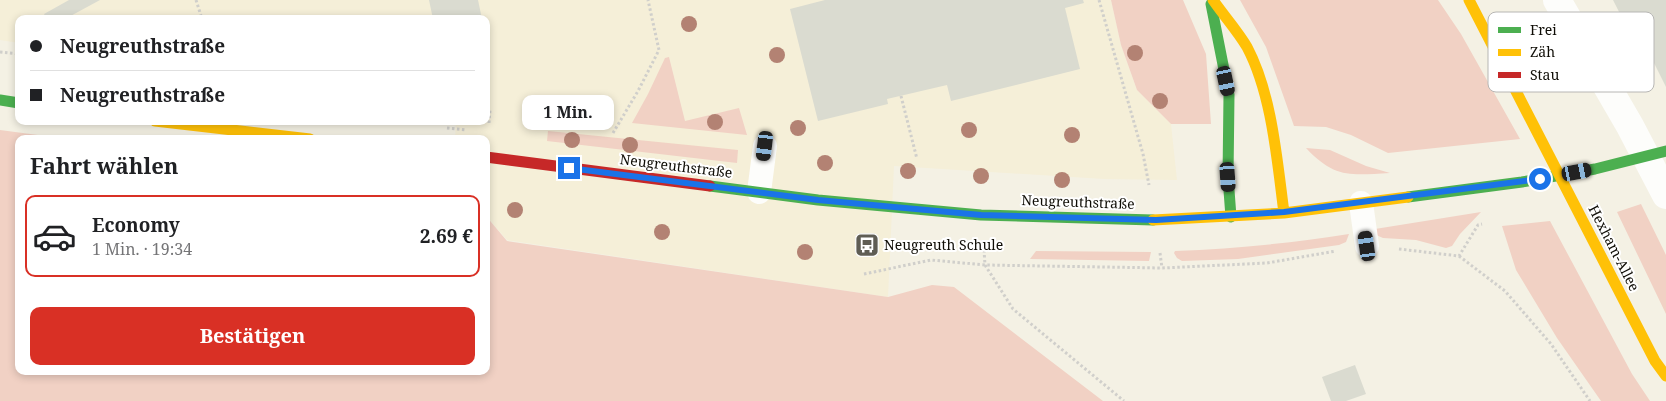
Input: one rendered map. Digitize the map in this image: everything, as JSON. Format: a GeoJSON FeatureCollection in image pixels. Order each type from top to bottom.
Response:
{"type":"FeatureCollection","features":[{"type":"Feature","properties":{"kind":"street"},"geometry":{"type":"LineString","coordinates":[[1211,0],[1249,52],[1261,86],[1274,139],[1284,212]]}},
{"type":"Feature","properties":{"kind":"street"},"geometry":{"type":"LineString","coordinates":[[1211,0],[1229,95],[1228,177],[1231,216]]}},
{"type":"Feature","properties":{"kind":"street","name":"Hexham-Allee"},"geometry":{"type":"LineString","coordinates":[[1469,0],[1488,37]]}},
{"type":"Feature","properties":{"kind":"street"},"geometry":{"type":"LineString","coordinates":[[1557,0],[1565,12]]}},
{"type":"Feature","properties":{"kind":"street","name":"Hexham-Allee"},"geometry":{"type":"LineString","coordinates":[[1517,92],[1655,360],[1666,376]]}},
{"type":"Feature","properties":{"kind":"street"},"geometry":{"type":"LineString","coordinates":[[1616,92],[1656,154],[1666,195]]}},
{"type":"Feature","properties":{"kind":"street"},"geometry":{"type":"LineString","coordinates":[[0,100],[15,102]]}},
{"type":"Feature","properties":{"kind":"street"},"geometry":{"type":"LineString","coordinates":[[189,125],[276,135]]}},
{"type":"Feature","properties":{"kind":"street","name":"Neugreuthstraße"},"geometry":{"type":"LineString","coordinates":[[490,158],[818,200],[981,215],[1156,220],[1284,212],[1522,182],[1595,169],[1656,154]]}},
{"type":"Feature","properties":{"kind":"lane"},"geometry":{"type":"LineString","coordinates":[[759,192],[765,146]]}},
{"type":"Feature","properties":{"kind":"lane"},"geometry":{"type":"LineString","coordinates":[[1361,203],[1367,246]]}},
{"type":"Feature","properties":{"kind":"path"},"geometry":{"type":"LineString","coordinates":[[196,0],[201,15]]}},
{"type":"Feature","properties":{"kind":"path"},"geometry":{"type":"LineString","coordinates":[[613,133],[638,91],[659,50],[648,0]]}},
{"type":"Feature","properties":{"kind":"path"},"geometry":{"type":"LineString","coordinates":[[1099,0],[1143,154]]}},
{"type":"Feature","properties":{"kind":"path"},"geometry":{"type":"LineString","coordinates":[[0,52],[15,54]]}},
{"type":"Feature","properties":{"kind":"path"},"geometry":{"type":"LineString","coordinates":[[901,96],[917,159]]}},
{"type":"Feature","properties":{"kind":"path"},"geometry":{"type":"LineString","coordinates":[[1459,256],[1478,225],[1487,222]]}},
{"type":"Feature","properties":{"kind":"path"},"geometry":{"type":"LineString","coordinates":[[864,274],[931,260],[985,265],[1162,268],[1257,264],[1367,246],[1459,256],[1505,292],[1552,344],[1590,401]]}},
{"type":"Feature","properties":{"kind":"path"},"geometry":{"type":"LineString","coordinates":[[985,265],[1013,309],[1124,401]]}},
{"type":"Feature","properties":{"kind":"shaded area"},"geometry":{"type":"Polygon","coordinates":[[[0,0],[1111,0],[1121,45],[1137,90],[1171,124],[1177,180],[1104,179],[894,166],[888,297],[507,240],[490,221],[490,135],[455,135],[456,125],[490,125],[490,15],[15,15],[15,42],[0,40],[0,0]]]}},
{"type":"Feature","properties":{"kind":"shaded area"},"geometry":{"type":"Polygon","coordinates":[[[1111,0],[1183,0],[1206,54],[1211,124],[1171,124],[1137,90],[1121,45],[1111,0]]]}},
{"type":"Feature","properties":{"kind":"shaded area"},"geometry":{"type":"Polygon","coordinates":[[[1240,0],[1438,0],[1461,34],[1488,82],[1488,92],[1494,92],[1520,139],[1388,153],[1351,135],[1326,127],[1294,126],[1266,47],[1240,0]]]}},
{"type":"Feature","properties":{"kind":"shaded area"},"geometry":{"type":"Polygon","coordinates":[[[669,57],[685,121],[739,108],[747,135],[632,123],[665,58],[669,57]]]}},
{"type":"Feature","properties":{"kind":"shaded area"},"geometry":{"type":"Polygon","coordinates":[[[0,130],[38,135],[15,135],[15,375],[490,375],[490,221],[507,241],[888,297],[932,285],[954,287],[1103,401],[0,401],[0,130]]]}},
{"type":"Feature","properties":{"kind":"shaded area"},"geometry":{"type":"Polygon","coordinates":[[[548,131],[738,150],[737,163],[547,141],[548,131]]]}},
{"type":"Feature","properties":{"kind":"shaded area"},"geometry":{"type":"Polygon","coordinates":[[[1306,148],[1330,150],[1366,166],[1390,173],[1344,173],[1326,165],[1306,148]]]}},
{"type":"Feature","properties":{"kind":"shaded area"},"geometry":{"type":"Polygon","coordinates":[[[1641,204],[1666,255],[1666,314],[1617,212],[1641,204]]]}},
{"type":"Feature","properties":{"kind":"shaded area"},"geometry":{"type":"Polygon","coordinates":[[[1481,212],[1460,234],[1452,246],[1446,248],[1416,240],[1383,238],[1376,235],[1375,229],[1481,212]]]}},
{"type":"Feature","properties":{"kind":"shaded area"},"geometry":{"type":"Polygon","coordinates":[[[1550,221],[1632,374],[1650,401],[1601,401],[1557,338],[1516,270],[1502,226],[1550,221]]]}},
{"type":"Feature","properties":{"kind":"shaded area"},"geometry":{"type":"Polygon","coordinates":[[[1349,234],[1346,242],[1339,245],[1238,259],[1182,261],[1174,253],[1175,251],[1262,245],[1349,234]]]}},
{"type":"Feature","properties":{"kind":"shaded area"},"geometry":{"type":"Polygon","coordinates":[[[1036,251],[1151,252],[1149,261],[1030,259],[1036,251]]]}},
{"type":"Feature","properties":{"kind":"building"},"geometry":{"type":"Polygon","coordinates":[[[69,0],[100,0],[72,15],[44,14],[69,0]]]}},
{"type":"Feature","properties":{"kind":"building"},"geometry":{"type":"Polygon","coordinates":[[[429,0],[478,0],[481,15],[432,15],[429,0]]]}},
{"type":"Feature","properties":{"kind":"building"},"geometry":{"type":"Polygon","coordinates":[[[825,0],[1083,0],[1084,3],[1065,8],[1080,69],[951,101],[947,85],[887,99],[888,104],[818,121],[790,9],[825,0]]]}},
{"type":"Feature","properties":{"kind":"building"},"geometry":{"type":"Polygon","coordinates":[[[1613,0],[1666,0],[1666,87],[1654,63],[1654,12],[1619,12],[1613,0]]]}},
{"type":"Feature","properties":{"kind":"building"},"geometry":{"type":"Polygon","coordinates":[[[1355,365],[1366,394],[1346,401],[1331,401],[1322,377],[1355,365]]]}},
{"type":"Feature","properties":{"kind":"traffic: fast"},"geometry":{"type":"LineString","coordinates":[[1211,4],[1229,95],[1228,177],[1231,217]]}},
{"type":"Feature","properties":{"kind":"traffic: fast"},"geometry":{"type":"LineString","coordinates":[[0,100],[15,102]]}},
{"type":"Feature","properties":{"kind":"traffic: fast"},"geometry":{"type":"LineString","coordinates":[[1408,197],[1522,182],[1595,169],[1666,151]]}},
{"type":"Feature","properties":{"kind":"traffic: fast"},"geometry":{"type":"LineString","coordinates":[[710,186],[818,200],[981,215],[1153,220]]}},
{"type":"Feature","properties":{"kind":"traffic: slow"},"geometry":{"type":"LineString","coordinates":[[1213,0],[1247,47],[1262,85],[1276,150],[1284,213]]}},
{"type":"Feature","properties":{"kind":"traffic: slow"},"geometry":{"type":"LineString","coordinates":[[1469,0],[1488,37]]}},
{"type":"Feature","properties":{"kind":"traffic: slow"},"geometry":{"type":"LineString","coordinates":[[1516,92],[1655,361],[1666,376]]}},
{"type":"Feature","properties":{"kind":"traffic: slow"},"geometry":{"type":"LineString","coordinates":[[189,125],[276,135]]}},
{"type":"Feature","properties":{"kind":"traffic: slow"},"geometry":{"type":"LineString","coordinates":[[1153,220],[1284,213],[1408,197]]}},
{"type":"Feature","properties":{"kind":"traffic: jam"},"geometry":{"type":"LineString","coordinates":[[490,158],[710,186]]}},
{"type":"Feature","properties":{"kind":"place","name":"Neugreuth Schule"},"geometry":{"type":"Point","coordinates":[867,245]}},
{"type":"Feature","properties":{"kind":"route"},"geometry":{"type":"LineString","coordinates":[[569,168],[818,200],[981,215],[1156,220],[1284,212],[1540,179]]}}]}
